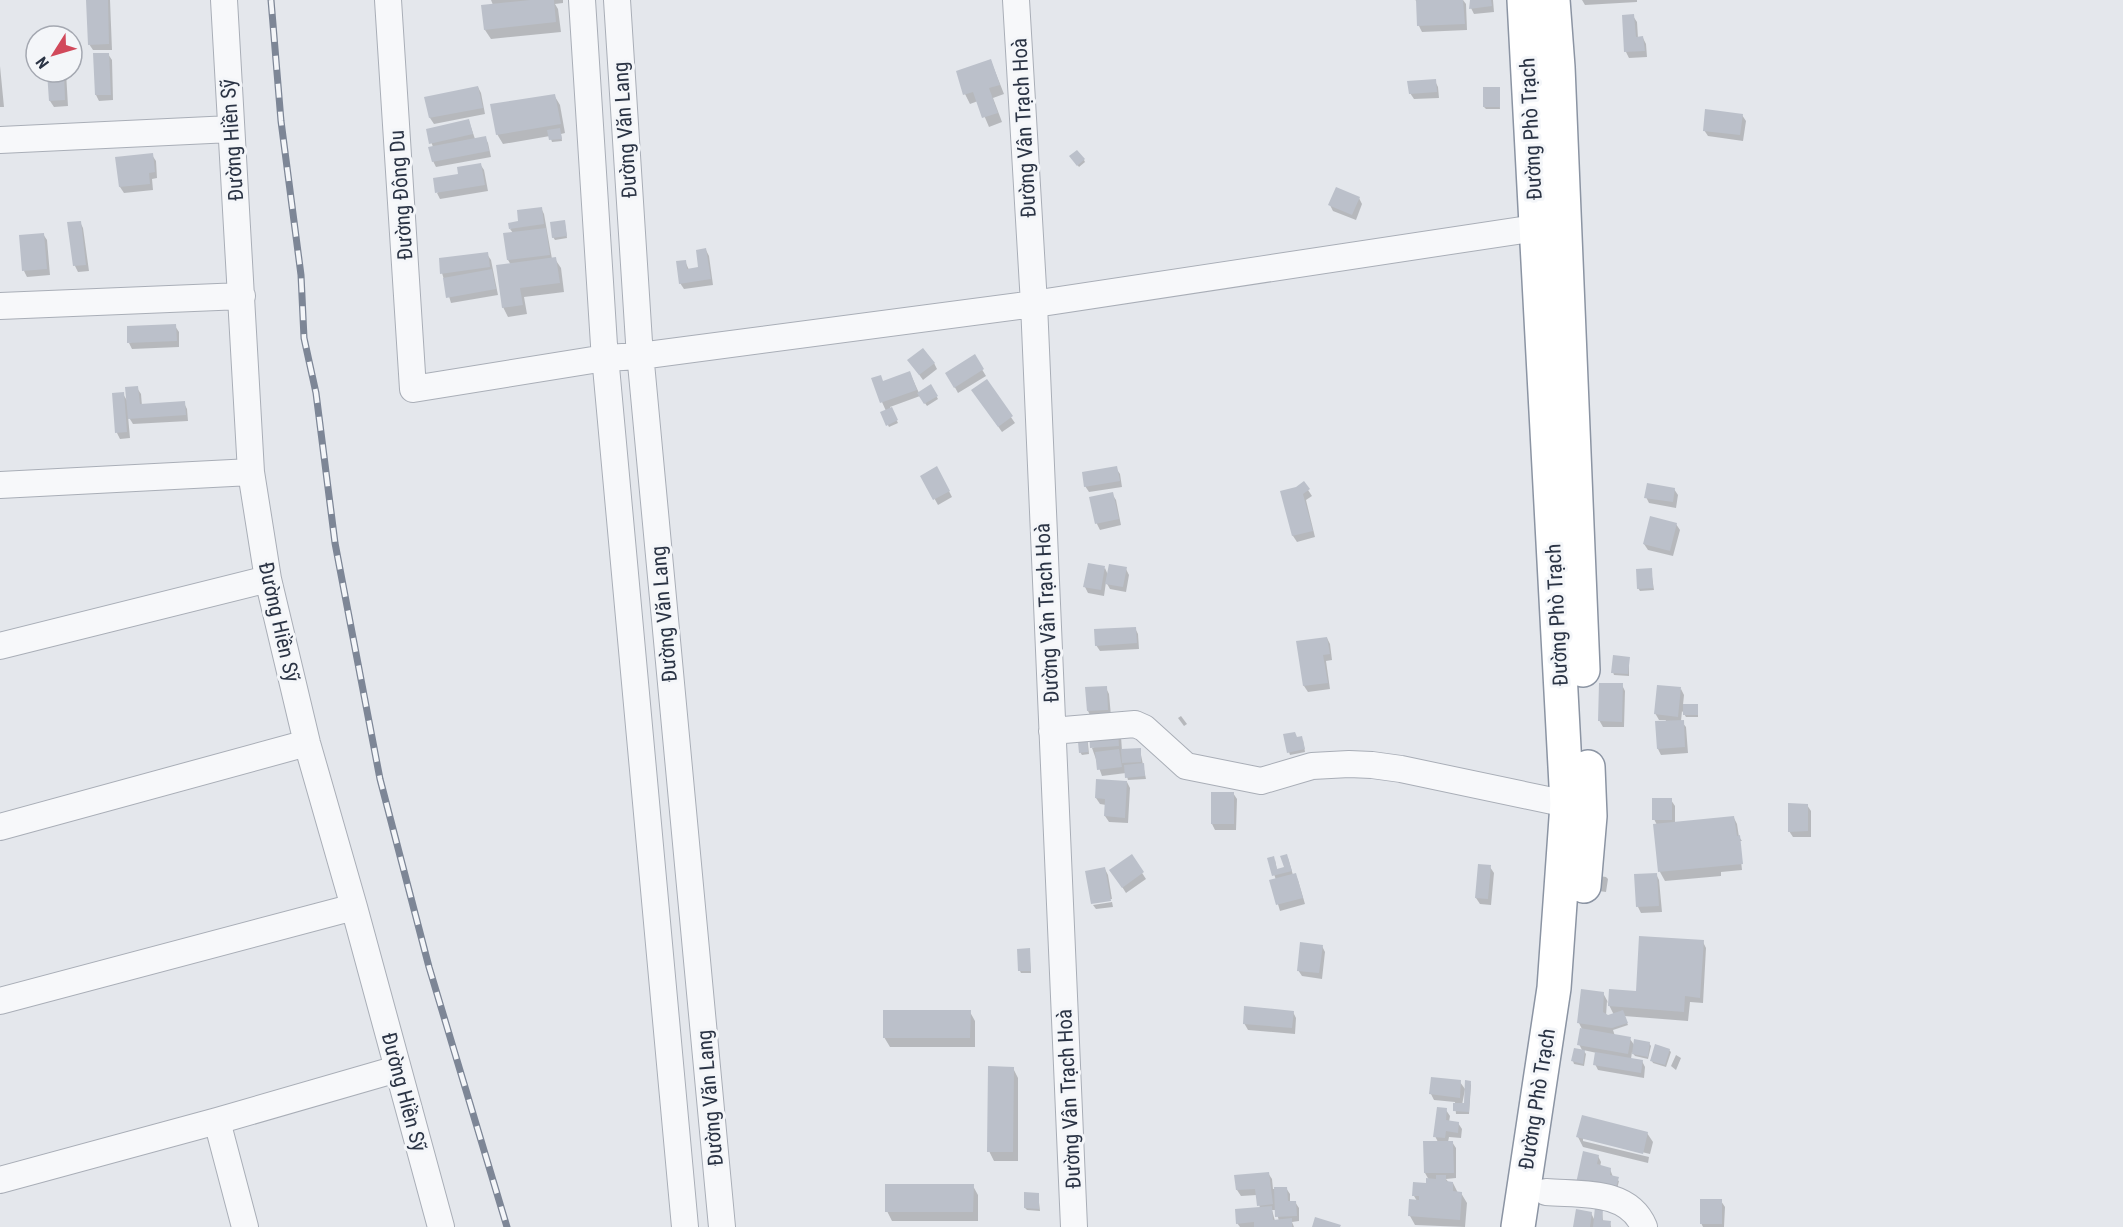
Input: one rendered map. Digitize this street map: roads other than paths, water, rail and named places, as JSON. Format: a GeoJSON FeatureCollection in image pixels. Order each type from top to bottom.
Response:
{"type":"FeatureCollection","features":[{"type":"Feature","properties":{"kind":"highway","name":"Đường Phò Trạch"},"geometry":{"type":"LineString","coordinates":[[1518,1227],[1554,988],[1567,804],[1566,578],[1543,68],[1524,0]]}},
{"type":"Feature","properties":{"kind":"highway","name":"Đường Phò Trạch"},"geometry":{"type":"LineString","coordinates":[[1541,1227],[1574,999],[1590,816],[1566,578],[1536,228],[1543,68],[1553,0]]}},
{"type":"Feature","properties":{"kind":"street","name":"Đường Hiền Sỹ"},"geometry":{"type":"LineString","coordinates":[[224,0],[251,472],[267,579],[307,742],[441,1227]]}},
{"type":"Feature","properties":{"kind":"street","name":"Đường Đông Du"},"geometry":{"type":"LineString","coordinates":[[388,0],[413,389],[605,358]]}},
{"type":"Feature","properties":{"kind":"street","name":"Đường Văn Lang"},"geometry":{"type":"LineString","coordinates":[[582,0],[605,358],[685,1227]]}},
{"type":"Feature","properties":{"kind":"street","name":"Đường Văn Lang"},"geometry":{"type":"LineString","coordinates":[[617,0],[640,356],[722,1227]]}},
{"type":"Feature","properties":{"kind":"street","name":"Đường Vân Trạch Hoà"},"geometry":{"type":"LineString","coordinates":[[1016,0],[1034,304],[1074,1227]]}},
{"type":"Feature","properties":{"kind":"street"},"geometry":{"type":"LineString","coordinates":[[0,140],[231,129]]}},
{"type":"Feature","properties":{"kind":"street"},"geometry":{"type":"LineString","coordinates":[[605,358],[640,356],[1034,304],[1536,228]]}},
{"type":"Feature","properties":{"kind":"street"},"geometry":{"type":"LineString","coordinates":[[0,306],[242,296]]}},
{"type":"Feature","properties":{"kind":"street"},"geometry":{"type":"LineString","coordinates":[[0,485],[251,472]]}},
{"type":"Feature","properties":{"kind":"street"},"geometry":{"type":"LineString","coordinates":[[0,646],[267,579]]}},
{"type":"Feature","properties":{"kind":"street"},"geometry":{"type":"LineString","coordinates":[[1052,731],[1135,724],[1144,728],[1186,766],[1261,781],[1312,766],[1372,765],[1567,804]]}},
{"type":"Feature","properties":{"kind":"street"},"geometry":{"type":"LineString","coordinates":[[0,827],[307,742]]}},
{"type":"Feature","properties":{"kind":"street"},"geometry":{"type":"LineString","coordinates":[[0,1001],[354,907]]}},
{"type":"Feature","properties":{"kind":"street"},"geometry":{"type":"LineString","coordinates":[[0,1180],[397,1069]]}},
{"type":"Feature","properties":{"kind":"street"},"geometry":{"type":"LineString","coordinates":[[217,1121],[245,1227]]}},
{"type":"Feature","properties":{"kind":"street"},"geometry":{"type":"LineString","coordinates":[[1546,1192],[1617,1200],[1632,1208],[1639,1215],[1644,1227]]}},
{"type":"Feature","properties":{"kind":"railway"},"geometry":{"type":"LineString","coordinates":[[271,0],[281,121],[301,275],[304,338],[316,393],[335,543],[380,779],[429,967],[507,1227]]}}]}
